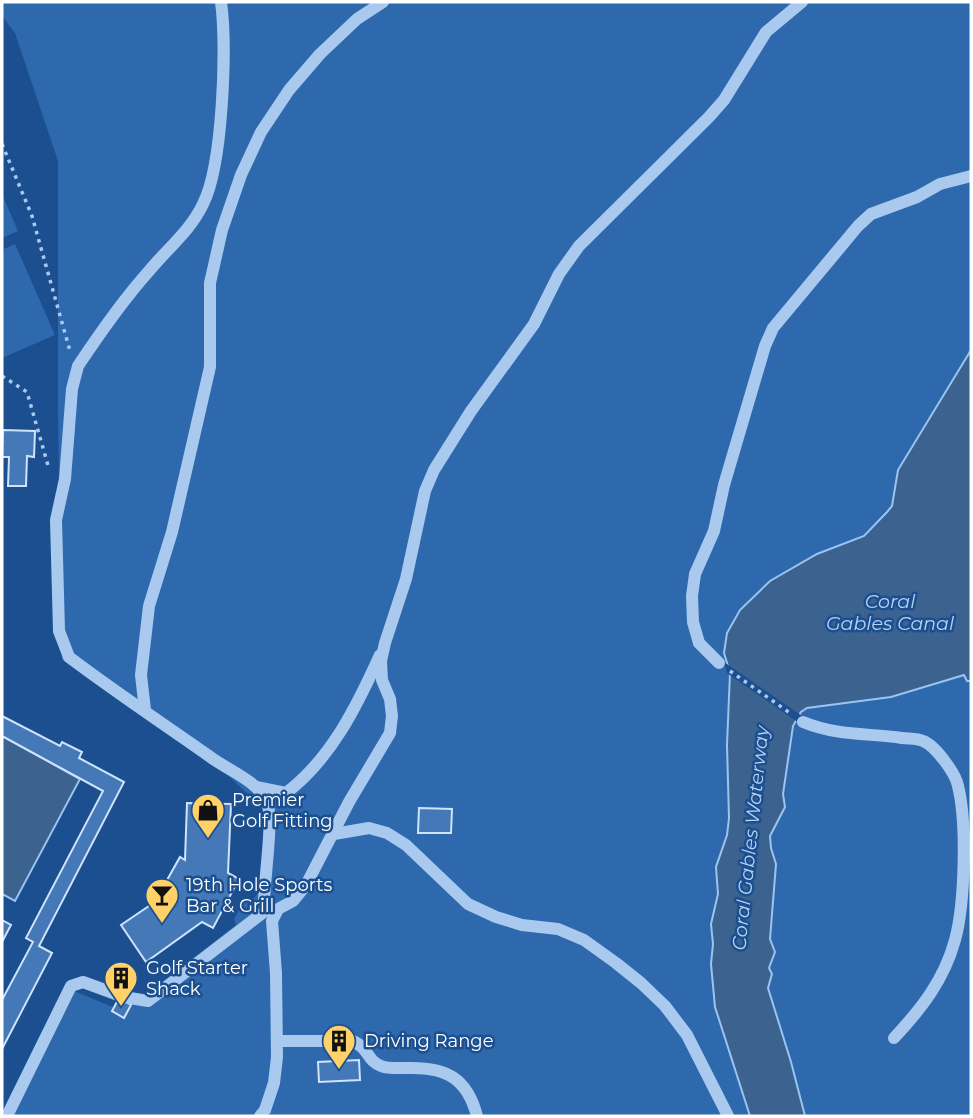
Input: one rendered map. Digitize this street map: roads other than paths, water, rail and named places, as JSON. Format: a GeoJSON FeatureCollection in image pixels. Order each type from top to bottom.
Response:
{"type":"FeatureCollection","features":[{"type":"Feature","properties":{"kind":"lane"},"geometry":{"type":"LineString","coordinates":[[221,2],[221,109],[212,176],[204,204],[187,229],[126,297],[76,372],[72,389],[69,446],[56,520],[59,631],[69,657],[256,787],[266,801],[270,816],[264,903],[272,911],[277,1041],[274,1083],[265,1110],[260,1116]]}},
{"type":"Feature","properties":{"kind":"lane"},"geometry":{"type":"LineString","coordinates":[[145,710],[141,675],[149,606],[172,532],[210,367],[210,283],[222,230],[237,186],[261,132],[289,90],[320,54],[358,19],[383,2]]}},
{"type":"Feature","properties":{"kind":"lane"},"geometry":{"type":"LineString","coordinates":[[7,1116],[71,985],[83,982],[124,997],[148,1001],[272,911],[293,901],[306,885],[349,802],[390,733],[390,699],[382,680],[381,661],[406,579],[425,491],[434,470],[471,411],[534,324],[559,274],[579,246],[709,117],[724,100],[766,32],[802,2]]}},
{"type":"Feature","properties":{"kind":"lane"},"geometry":{"type":"LineString","coordinates":[[719,663],[699,643],[693,622],[695,574],[714,531],[724,485],[765,346],[773,328],[858,226],[872,214],[917,197],[940,184],[971,176]]}},
{"type":"Feature","properties":{"kind":"lane"},"geometry":{"type":"LineString","coordinates":[[256,787],[286,793],[305,779],[328,751],[349,718],[385,643]]}},
{"type":"Feature","properties":{"kind":"lane"},"geometry":{"type":"LineString","coordinates":[[803,722],[822,730],[925,741],[943,759],[958,783],[967,837],[956,939],[940,979],[925,1004],[894,1038]]}},
{"type":"Feature","properties":{"kind":"lane"},"geometry":{"type":"LineString","coordinates":[[334,834],[369,828],[387,833],[406,845],[468,904],[496,917],[522,925],[558,929],[584,940],[641,983],[673,1016],[687,1035],[728,1116]]}},
{"type":"Feature","properties":{"kind":"lane"},"geometry":{"type":"LineString","coordinates":[[277,1041],[353,1041],[363,1046],[372,1060],[383,1067],[429,1067],[448,1072],[462,1084],[477,1116]]}},
{"type":"Feature","properties":{"kind":"water","name":"Coral Gables Canal"},"geometry":{"type":"Polygon","coordinates":[[[971,350],[971,681],[967,681],[964,675],[891,697],[807,708],[801,712],[793,726],[783,794],[785,807],[770,836],[776,864],[770,939],[775,952],[769,968],[772,974],[768,988],[805,1116],[750,1116],[715,1007],[711,964],[711,924],[718,894],[716,867],[727,835],[729,818],[727,745],[730,673],[724,653],[727,633],[740,610],[770,581],[817,554],[864,536],[887,512],[892,506],[898,470],[971,350]]]}},
{"type":"Feature","properties":{"kind":"water"},"geometry":{"type":"Polygon","coordinates":[[[2,736],[80,779],[15,901],[2,894],[2,736]]]}},
{"type":"Feature","properties":{"kind":"place","name":"Premier Golf Fitting"},"geometry":{"type":"Point","coordinates":[208,840]}},
{"type":"Feature","properties":{"kind":"place","name":"19th Hole Sports Bar & Grill"},"geometry":{"type":"Point","coordinates":[162,925]}},
{"type":"Feature","properties":{"kind":"place","name":"Golf Starter Shack"},"geometry":{"type":"Point","coordinates":[121,1008]}},
{"type":"Feature","properties":{"kind":"place","name":"Driving Range"},"geometry":{"type":"Point","coordinates":[339,1071]}},
{"type":"Feature","properties":{"kind":"water label","name":"Coral Gables Waterway"},"geometry":{"type":"Point","coordinates":[750,838]}}]}
